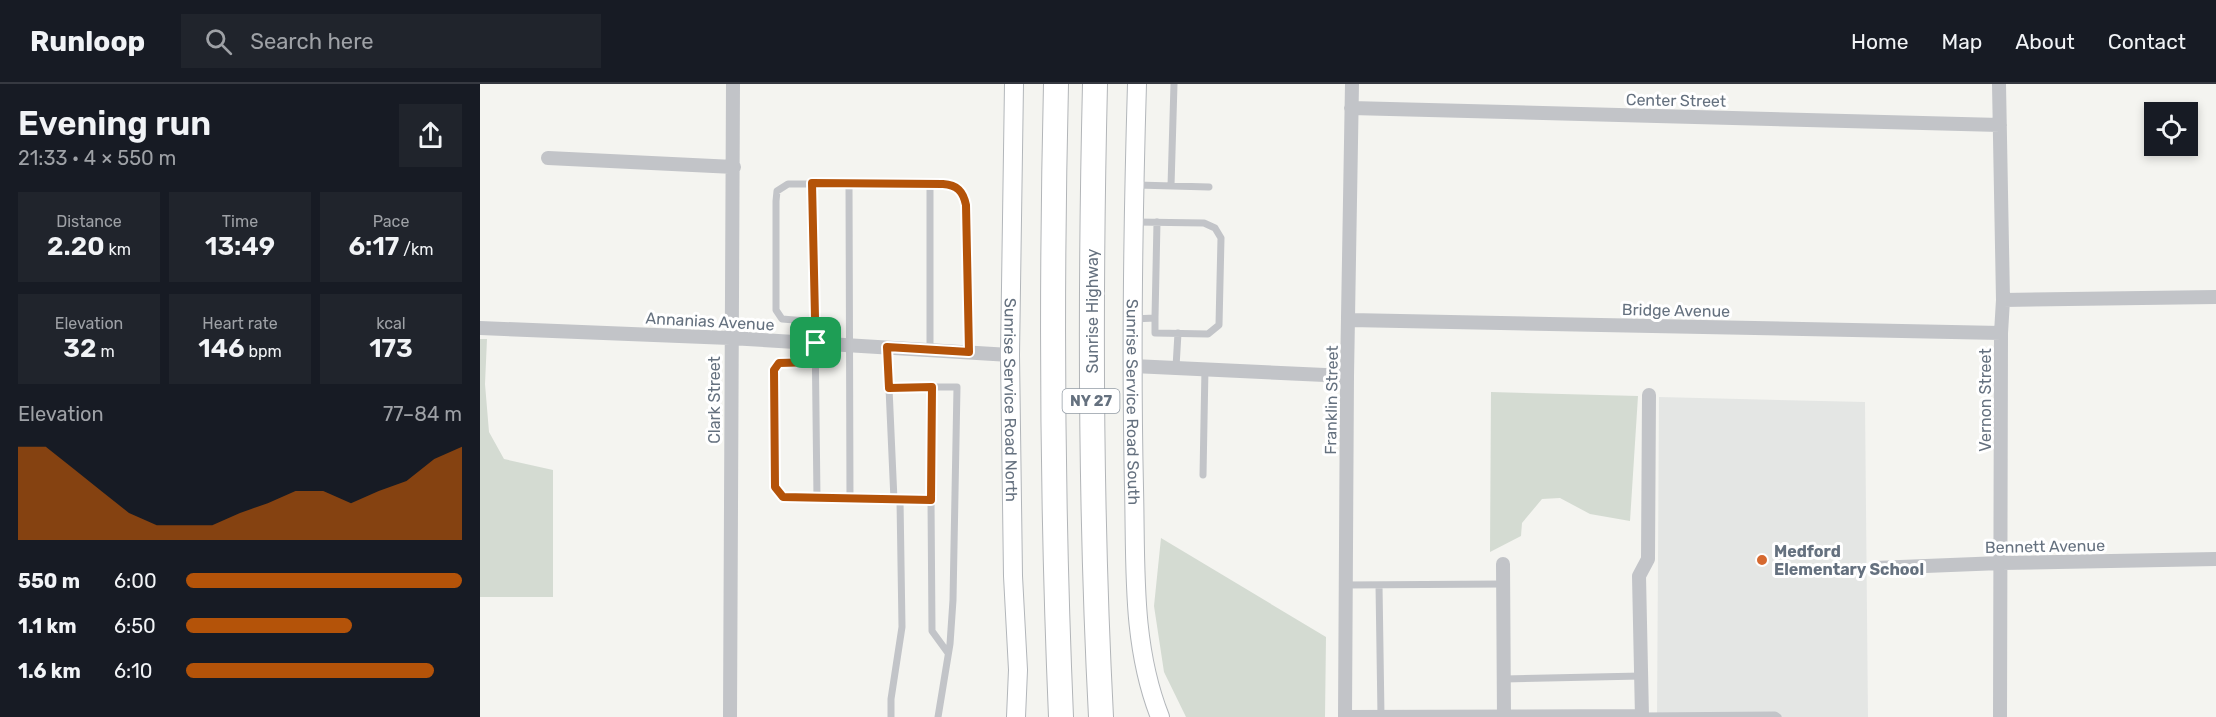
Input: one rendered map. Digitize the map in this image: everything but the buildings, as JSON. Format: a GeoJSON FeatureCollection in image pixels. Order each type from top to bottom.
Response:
{"type":"FeatureCollection","features":[{"type":"Feature","properties":{"kind":"highway","name":"NY 27"},"geometry":{"type":"LineString","coordinates":[[1056,84],[1051,365],[1061,717]]}},
{"type":"Feature","properties":{"kind":"highway","name":"Sunrise Highway"},"geometry":{"type":"LineString","coordinates":[[1095,84],[1091,360],[1094,564],[1101,717]]}},
{"type":"Feature","properties":{"kind":"main road","name":"Sunrise Service Road North"},"geometry":{"type":"LineString","coordinates":[[1014,84],[1010,355],[1013,576],[1018,670],[1017,717]]}},
{"type":"Feature","properties":{"kind":"main road","name":"Sunrise Service Road South"},"geometry":{"type":"LineString","coordinates":[[1137,84],[1133,222],[1133,366],[1138,617],[1145,667],[1160,717]]}},
{"type":"Feature","properties":{"kind":"street","name":"Clark Street"},"geometry":{"type":"LineString","coordinates":[[730,717],[733,84]]}},
{"type":"Feature","properties":{"kind":"street","name":"Franklin Street"},"geometry":{"type":"LineString","coordinates":[[1345,717],[1352,84]]}},
{"type":"Feature","properties":{"kind":"street","name":"Vernon Street"},"geometry":{"type":"LineString","coordinates":[[1999,84],[2003,300],[2001,333],[2001,717]]}},
{"type":"Feature","properties":{"kind":"street","name":"Center Street"},"geometry":{"type":"LineString","coordinates":[[1351,108],[2000,125]]}},
{"type":"Feature","properties":{"kind":"street"},"geometry":{"type":"LineString","coordinates":[[548,158],[734,167]]}},
{"type":"Feature","properties":{"kind":"street"},"geometry":{"type":"LineString","coordinates":[[2003,300],[2216,297]]}},
{"type":"Feature","properties":{"kind":"street","name":"Bridge Avenue"},"geometry":{"type":"LineString","coordinates":[[1350,320],[2001,333]]}},
{"type":"Feature","properties":{"kind":"street","name":"Annanias Avenue"},"geometry":{"type":"LineString","coordinates":[[480,328],[730,338],[1010,355]]}},
{"type":"Feature","properties":{"kind":"street"},"geometry":{"type":"LineString","coordinates":[[1133,366],[1347,376]]}},
{"type":"Feature","properties":{"kind":"street"},"geometry":{"type":"LineString","coordinates":[[1345,717],[1642,716],[1639,576],[1648,559],[1649,395]]}},
{"type":"Feature","properties":{"kind":"street","name":"Bennett Avenue"},"geometry":{"type":"LineString","coordinates":[[1875,568],[2216,559]]}},
{"type":"Feature","properties":{"kind":"street"},"geometry":{"type":"LineString","coordinates":[[1503,564],[1504,716]]}},
{"type":"Feature","properties":{"kind":"lane"},"geometry":{"type":"LineString","coordinates":[[1171,186],[1174,84]]}},
{"type":"Feature","properties":{"kind":"lane"},"geometry":{"type":"LineString","coordinates":[[812,183],[817,498]]}},
{"type":"Feature","properties":{"kind":"lane"},"geometry":{"type":"LineString","coordinates":[[814,326],[807,321],[782,319],[777,314],[776,195],[780,188],[788,184],[812,183],[955,186],[962,193],[965,201],[969,352]]}},
{"type":"Feature","properties":{"kind":"lane"},"geometry":{"type":"LineString","coordinates":[[849,183],[850,499]]}},
{"type":"Feature","properties":{"kind":"lane"},"geometry":{"type":"LineString","coordinates":[[930,184],[930,350]]}},
{"type":"Feature","properties":{"kind":"lane"},"geometry":{"type":"LineString","coordinates":[[1134,185],[1209,186]]}},
{"type":"Feature","properties":{"kind":"lane"},"geometry":{"type":"LineString","coordinates":[[1133,222],[1157,222],[1204,224],[1215,228],[1221,238],[1219,325],[1208,334],[1155,333],[1157,222]]}},
{"type":"Feature","properties":{"kind":"lane"},"geometry":{"type":"LineString","coordinates":[[1133,319],[1155,318]]}},
{"type":"Feature","properties":{"kind":"lane"},"geometry":{"type":"LineString","coordinates":[[1176,367],[1178,333]]}},
{"type":"Feature","properties":{"kind":"lane"},"geometry":{"type":"LineString","coordinates":[[887,347],[897,500],[902,627],[891,699],[891,717]]}},
{"type":"Feature","properties":{"kind":"lane"},"geometry":{"type":"LineString","coordinates":[[816,362],[779,363],[774,370],[775,487],[783,497],[931,500]]}},
{"type":"Feature","properties":{"kind":"lane"},"geometry":{"type":"LineString","coordinates":[[1203,475],[1205,369]]}},
{"type":"Feature","properties":{"kind":"lane"},"geometry":{"type":"LineString","coordinates":[[932,387],[932,630],[948,653]]}},
{"type":"Feature","properties":{"kind":"lane"},"geometry":{"type":"LineString","coordinates":[[889,388],[957,387],[953,600],[938,717]]}},
{"type":"Feature","properties":{"kind":"lane"},"geometry":{"type":"LineString","coordinates":[[1346,585],[1503,584]]}},
{"type":"Feature","properties":{"kind":"lane"},"geometry":{"type":"LineString","coordinates":[[1379,585],[1380,717]]}},
{"type":"Feature","properties":{"kind":"lane"},"geometry":{"type":"LineString","coordinates":[[1504,680],[1641,676]]}},
{"type":"Feature","properties":{"kind":"lane"},"geometry":{"type":"LineString","coordinates":[[1642,716],[1775,715],[1778,717]]}},
{"type":"Feature","properties":{"kind":"shaded area"},"geometry":{"type":"Polygon","coordinates":[[[480,339],[487,339],[485,384],[489,432],[504,459],[553,470],[553,597],[480,597],[480,339]]]}},
{"type":"Feature","properties":{"kind":"shaded area"},"geometry":{"type":"Polygon","coordinates":[[[1491,392],[1638,396],[1630,521],[1590,514],[1560,498],[1542,499],[1522,523],[1521,536],[1490,552],[1491,392]]]}},
{"type":"Feature","properties":{"kind":"shaded area","name":"Medford Elementary School"},"geometry":{"type":"Polygon","coordinates":[[[1659,397],[1865,402],[1868,717],[1657,717],[1659,397]]]}},
{"type":"Feature","properties":{"kind":"shaded area"},"geometry":{"type":"Polygon","coordinates":[[[1161,538],[1326,637],[1325,717],[1186,717],[1164,672],[1154,606],[1161,538]]]}},
{"type":"Feature","properties":{"kind":"place","name":"Medford Elementary School"},"geometry":{"type":"Point","coordinates":[1762,560]}},
{"type":"Feature","properties":{"kind":"route"},"geometry":{"type":"LineString","coordinates":[[812,183],[943,184],[959,189],[966,205],[969,352],[887,347],[889,388],[932,387],[931,500],[783,497],[775,487],[774,370],[779,363],[816,362],[816,343],[812,183]]}}]}
